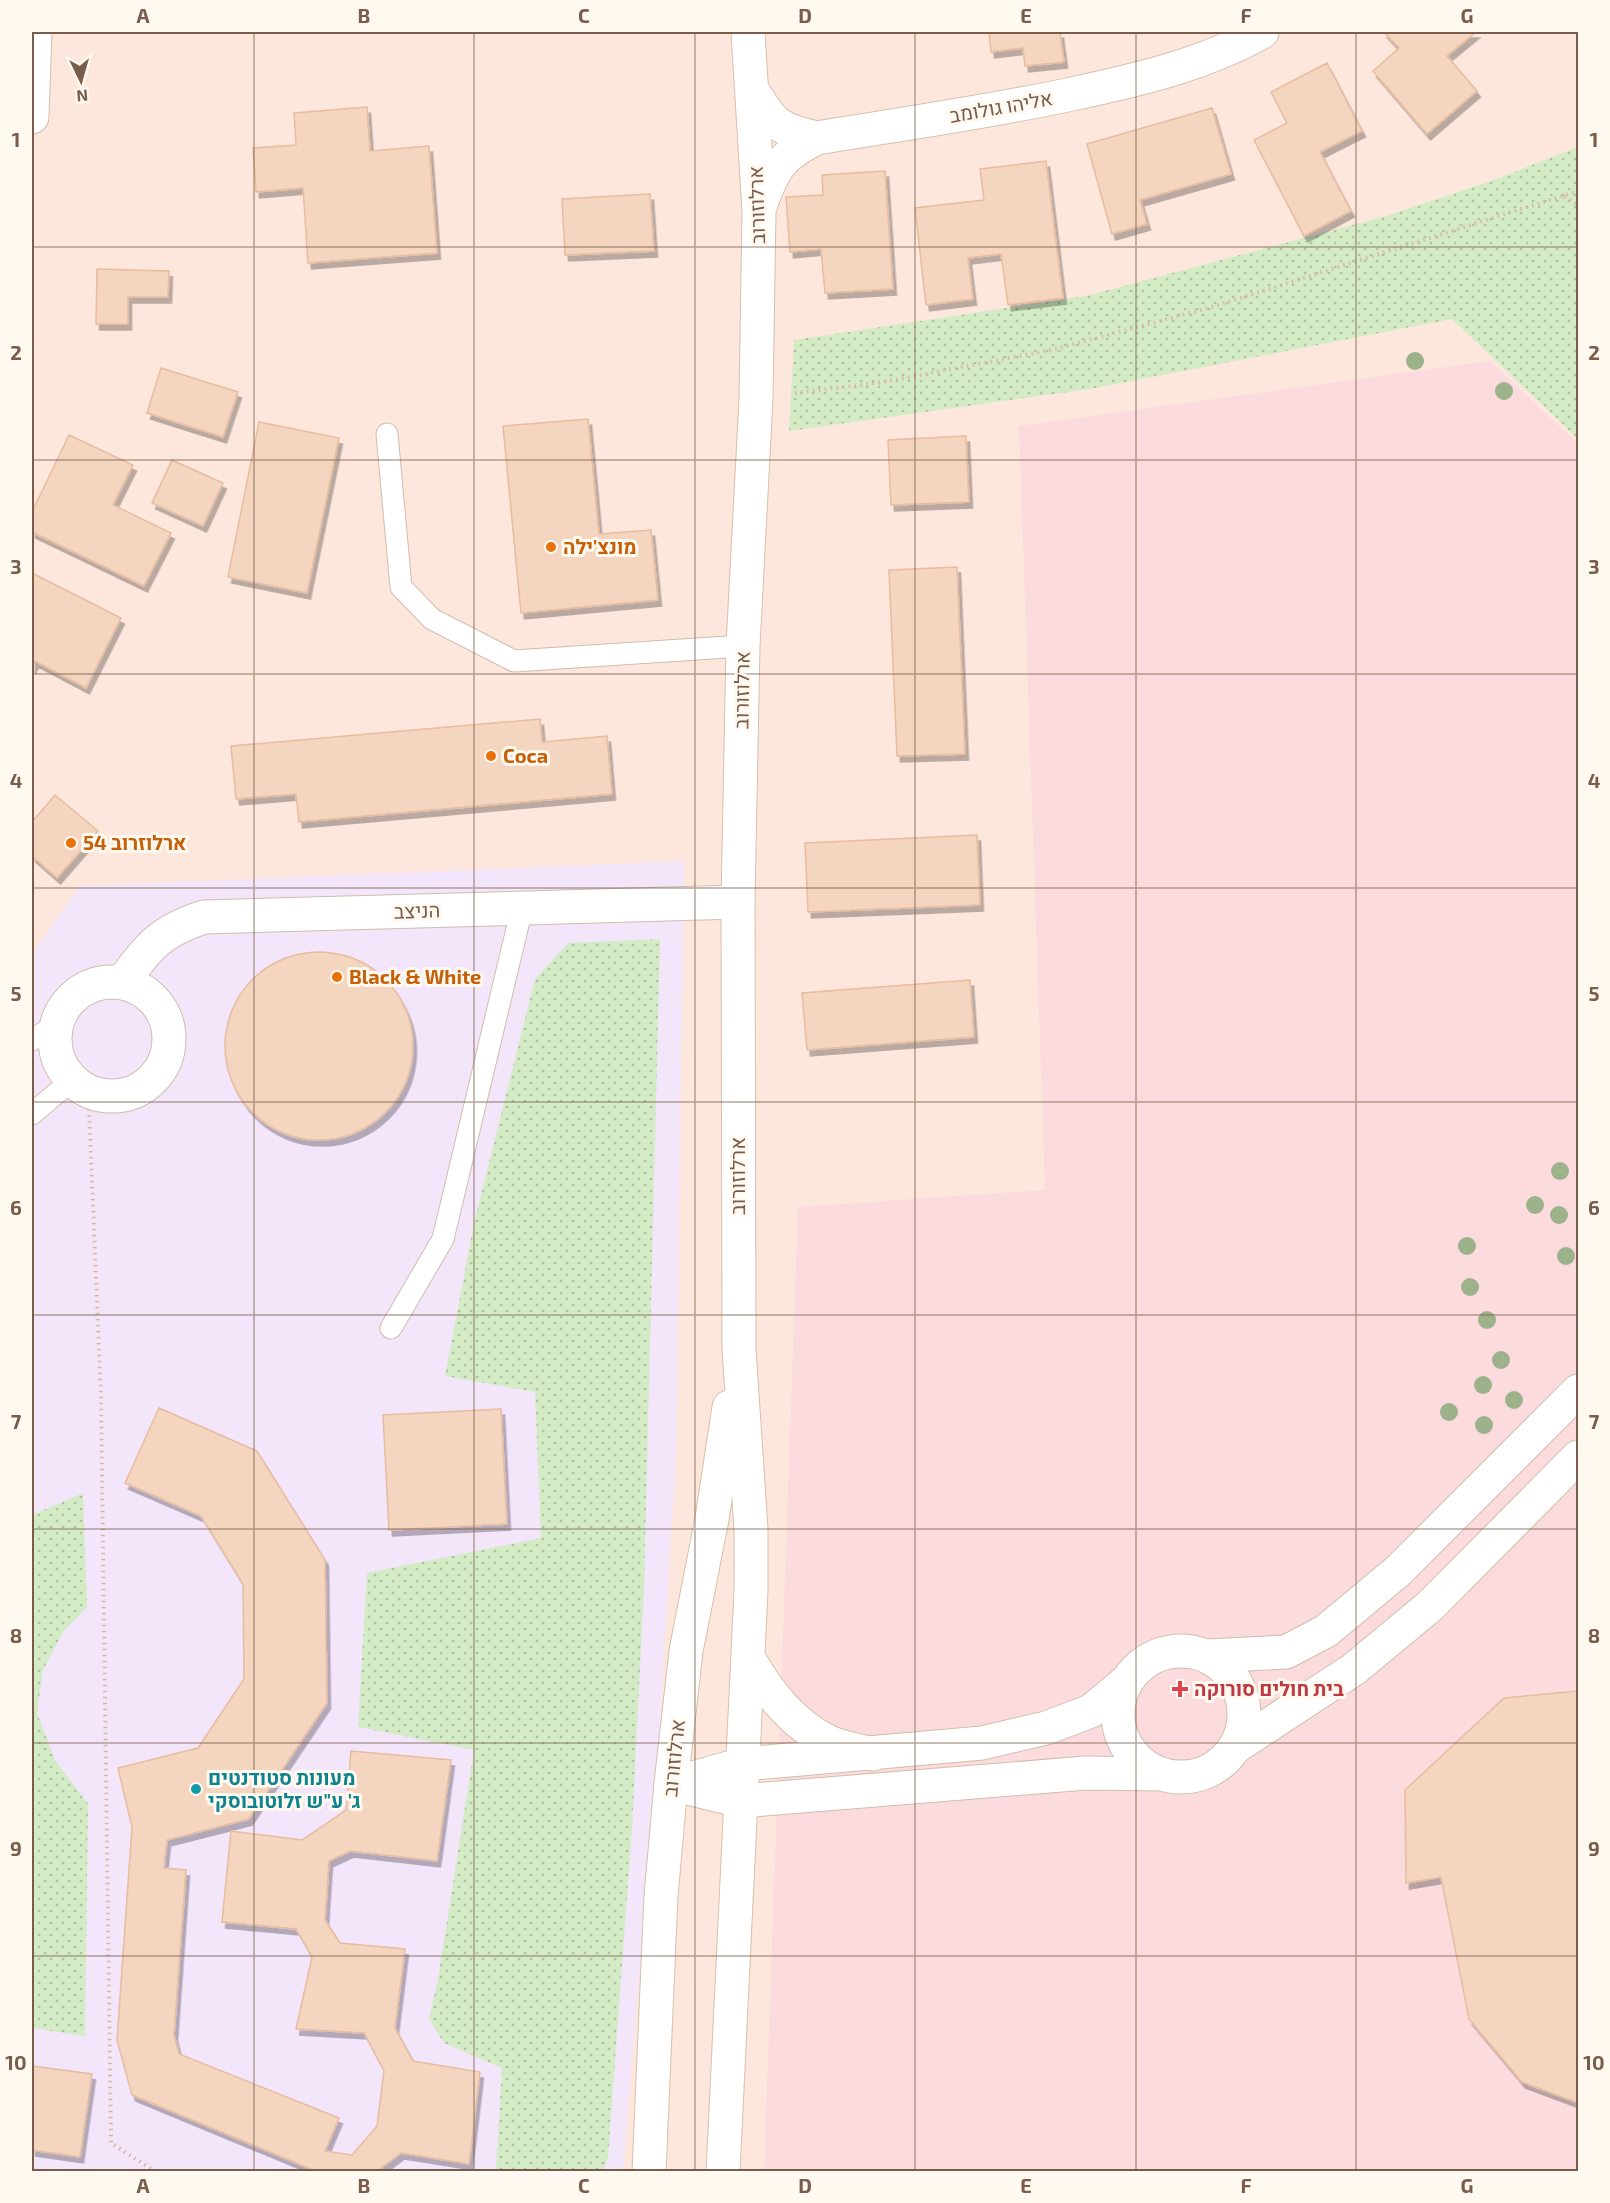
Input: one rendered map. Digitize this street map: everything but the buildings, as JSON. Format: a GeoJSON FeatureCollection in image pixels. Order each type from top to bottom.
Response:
{"type":"FeatureCollection","features":[{"type":"Feature","properties":{"kind":"street","name":"ארלוזורוב"},"geometry":{"type":"LineString","coordinates":[[723,2172],[749,1659],[751,1529],[739,1349],[738,902],[743,646],[756,399],[759,212],[748,32]]}},
{"type":"Feature","properties":{"kind":"street","name":"אליהו גולומב"},"geometry":{"type":"LineString","coordinates":[[752,89],[768,117],[791,132],[817,138],[1018,105],[1121,83],[1189,65],[1262,32]]}},
{"type":"Feature","properties":{"kind":"street"},"geometry":{"type":"LineString","coordinates":[[32,117],[34,46]]}},
{"type":"Feature","properties":{"kind":"street"},"geometry":{"type":"LineString","coordinates":[[759,212],[777,165],[794,149],[817,138]]}},
{"type":"Feature","properties":{"kind":"street","name":"הניצב"},"geometry":{"type":"LineString","coordinates":[[122,982],[145,951],[175,926],[204,917],[738,902]]}},
{"type":"Feature","properties":{"kind":"street"},"geometry":{"type":"LineString","coordinates":[[101,982],[122,982],[146,993],[160,1007],[168,1026],[169,1046],[162,1065],[150,1081],[134,1091],[114,1096],[80,1085],[60,1064],[55,1045],[44,1033],[68,1002],[82,990],[101,982]]}},
{"type":"Feature","properties":{"kind":"street","name":"ארלוזורוב"},"geometry":{"type":"LineString","coordinates":[[649,2172],[661,1896],[671,1784],[686,1651],[712,1519],[739,1349]]}},
{"type":"Feature","properties":{"kind":"street"},"geometry":{"type":"LineString","coordinates":[[1207,1656],[1286,1652],[1326,1631],[1398,1571],[1578,1391]]}},
{"type":"Feature","properties":{"kind":"street"},"geometry":{"type":"LineString","coordinates":[[671,1784],[741,1801],[1086,1773],[1162,1774],[1184,1777],[1200,1774],[1219,1764],[1234,1748],[1354,1669],[1430,1606],[1578,1457]]}},
{"type":"Feature","properties":{"kind":"street"},"geometry":{"type":"LineString","coordinates":[[671,1784],[743,1764],[982,1743],[1046,1728],[1091,1711],[1142,1664],[1161,1653],[1186,1650],[1207,1656],[1226,1668],[1239,1686],[1244,1706],[1243,1727],[1234,1748]]}},
{"type":"Feature","properties":{"kind":"street"},"geometry":{"type":"LineString","coordinates":[[749,1659],[767,1691],[797,1722],[830,1742],[873,1754]]}},
{"type":"Feature","properties":{"kind":"street"},"geometry":{"type":"LineString","coordinates":[[1127,1680],[1118,1705],[1119,1727],[1128,1748],[1142,1763],[1162,1774]]}},
{"type":"Feature","properties":{"kind":"lane"},"geometry":{"type":"LineString","coordinates":[[387,434],[400,586],[432,619],[514,661],[743,646]]}},
{"type":"Feature","properties":{"kind":"lane"},"geometry":{"type":"LineString","coordinates":[[391,1328],[443,1239],[522,908]]}},
{"type":"Feature","properties":{"kind":"lane"},"geometry":{"type":"LineString","coordinates":[[32,1114],[80,1085]]}},
{"type":"Feature","properties":{"kind":"path"},"geometry":{"type":"LineString","coordinates":[[756,399],[884,382],[1056,350],[1212,307],[1578,191]]}},
{"type":"Feature","properties":{"kind":"path"},"geometry":{"type":"LineString","coordinates":[[1564,197],[1578,206]]}},
{"type":"Feature","properties":{"kind":"path"},"geometry":{"type":"LineString","coordinates":[[80,1085],[101,1396],[111,2143],[156,2172]]}},
{"type":"Feature","properties":{"kind":"shaded area"},"geometry":{"type":"Polygon","coordinates":[[[32,32],[1578,32],[1578,2171],[32,2171],[32,32]]]}},
{"type":"Feature","properties":{"kind":"shaded area","name":"בית חולים סורוקה"},"geometry":{"type":"Polygon","coordinates":[[[1490,361],[1578,444],[1578,2171],[764,2172],[798,1207],[1045,1190],[1019,426],[1490,361]]]}},
{"type":"Feature","properties":{"kind":"shaded area"},"geometry":{"type":"Polygon","coordinates":[[[684,861],[676,1453],[660,1723],[623,2171],[32,2172],[32,955],[79,886],[684,861]]]}},
{"type":"Feature","properties":{"kind":"green space"},"geometry":{"type":"Polygon","coordinates":[[[1578,147],[1578,439],[1452,319],[1090,389],[789,431],[794,340],[1086,296],[1386,216],[1491,181],[1578,147]]]}},
{"type":"Feature","properties":{"kind":"green space"},"geometry":{"type":"Polygon","coordinates":[[[660,939],[644,1588],[632,1828],[608,2157],[603,2171],[496,2171],[502,2068],[444,2043],[429,2019],[438,1979],[474,1750],[358,1727],[367,1573],[541,1538],[535,1392],[445,1376],[474,1223],[535,979],[568,943],[660,939]]]}},
{"type":"Feature","properties":{"kind":"green space"},"geometry":{"type":"Polygon","coordinates":[[[83,1493],[87,1607],[63,1632],[43,1670],[37,1713],[55,1760],[88,1804],[85,2036],[32,2028],[32,1515],[83,1493]]]}},
{"type":"Feature","properties":{"kind":"place","name":"מונצ'ילה"},"geometry":{"type":"Point","coordinates":[551,547]}},
{"type":"Feature","properties":{"kind":"place","name":"Coca"},"geometry":{"type":"Point","coordinates":[491,756]}},
{"type":"Feature","properties":{"kind":"place","name":"ארלוזרוב 54"},"geometry":{"type":"Point","coordinates":[71,843]}},
{"type":"Feature","properties":{"kind":"place","name":"Black & White"},"geometry":{"type":"Point","coordinates":[337,977]}},
{"type":"Feature","properties":{"kind":"place","name":"בית חולים סורוקה"},"geometry":{"type":"Point","coordinates":[1180,1689]}},
{"type":"Feature","properties":{"kind":"place","name":"מעונות סטודנטים ג' ע\"ש זלוטובוסקי"},"geometry":{"type":"Point","coordinates":[196,1789]}}]}
